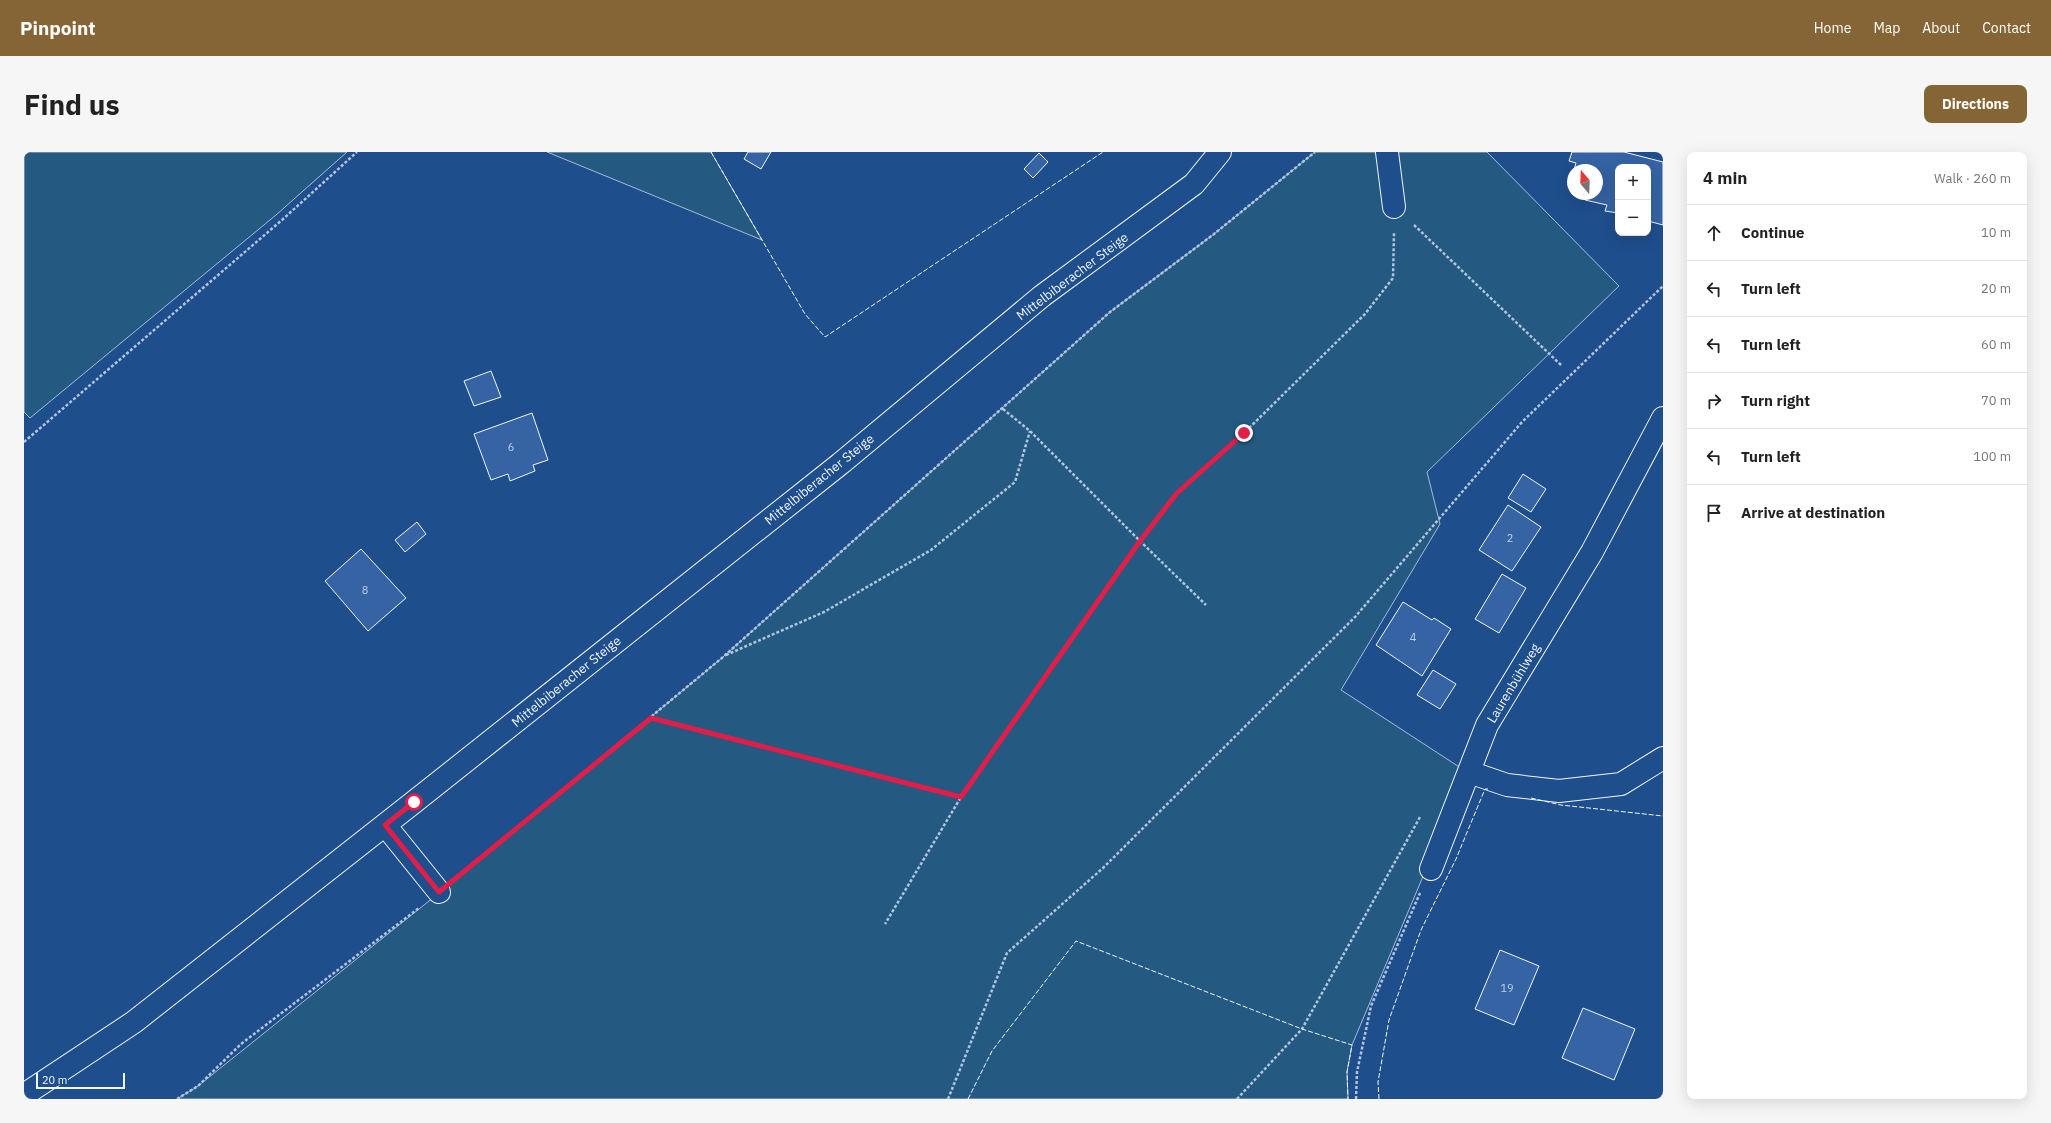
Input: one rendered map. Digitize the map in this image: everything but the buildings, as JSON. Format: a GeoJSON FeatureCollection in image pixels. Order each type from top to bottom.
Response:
{"type":"FeatureCollection","features":[{"type":"Feature","properties":{"kind":"street","name":"Mittelbiberacher Steige"},"geometry":{"type":"LineString","coordinates":[[24,1095],[134,1022],[385,825],[840,464],[1042,296],[1194,184],[1220,152]]}},
{"type":"Feature","properties":{"kind":"street"},"geometry":{"type":"LineString","coordinates":[[1387,152],[1394,207]]}},
{"type":"Feature","properties":{"kind":"street","name":"Laurenbühlweg"},"geometry":{"type":"LineString","coordinates":[[1431,869],[1487,725],[1592,552],[1663,418]]}},
{"type":"Feature","properties":{"kind":"street"},"geometry":{"type":"LineString","coordinates":[[1469,772],[1507,785],[1559,791],[1620,784],[1663,758]]}},
{"type":"Feature","properties":{"kind":"street"},"geometry":{"type":"LineString","coordinates":[[385,825],[439,892]]}},
{"type":"Feature","properties":{"kind":"path"},"geometry":{"type":"LineString","coordinates":[[24,442],[282,220],[357,152]]}},
{"type":"Feature","properties":{"kind":"path"},"geometry":{"type":"LineString","coordinates":[[177,1099],[198,1086],[241,1044],[439,892],[651,718],[723,657],[1003,409],[1110,312],[1214,234],[1315,152]]}},
{"type":"Feature","properties":{"kind":"path"},"geometry":{"type":"LineString","coordinates":[[1394,207],[1561,364]]}},
{"type":"Feature","properties":{"kind":"path"},"geometry":{"type":"LineString","coordinates":[[885,924],[961,797],[1140,541],[1177,493],[1244,433],[1365,314],[1393,278],[1394,207]]}},
{"type":"Feature","properties":{"kind":"path"},"geometry":{"type":"LineString","coordinates":[[948,1099],[1007,953],[1103,868],[1355,617],[1522,422],[1663,286]]}},
{"type":"Feature","properties":{"kind":"path"},"geometry":{"type":"LineString","coordinates":[[1003,409],[1030,431],[1206,605]]}},
{"type":"Feature","properties":{"kind":"path"},"geometry":{"type":"LineString","coordinates":[[723,657],[824,612],[931,550],[1015,482],[1030,431]]}},
{"type":"Feature","properties":{"kind":"path"},"geometry":{"type":"LineString","coordinates":[[651,718],[961,797]]}},
{"type":"Feature","properties":{"kind":"path"},"geometry":{"type":"LineString","coordinates":[[1237,1099],[1302,1029],[1421,816]]}},
{"type":"Feature","properties":{"kind":"path"},"geometry":{"type":"LineString","coordinates":[[1356,1099],[1357,1072],[1371,1006],[1431,869]]}},
{"type":"Feature","properties":{"kind":"shaded area"},"geometry":{"type":"Polygon","coordinates":[[[24,152],[347,152],[276,215],[30,418],[24,412],[24,152]]]}},
{"type":"Feature","properties":{"kind":"shaded area"},"geometry":{"type":"Polygon","coordinates":[[[547,152],[711,152],[762,240],[547,152]]]}},
{"type":"Feature","properties":{"kind":"shaded area"},"geometry":{"type":"Polygon","coordinates":[[[1315,152],[1487,152],[1619,286],[1427,472],[1440,524],[1341,690],[1467,772],[1352,1045],[1347,1072],[1348,1099],[177,1099],[198,1086],[439,893],[723,657],[1110,312],[1214,234],[1315,152]]]}},
{"type":"Feature","properties":{"kind":"fence"},"geometry":{"type":"LineString","coordinates":[[711,152],[805,314],[825,337],[1103,152]]}},
{"type":"Feature","properties":{"kind":"fence"},"geometry":{"type":"LineString","coordinates":[[1379,1099],[1378,1082],[1389,1020],[1421,930],[1456,859],[1485,789],[1488,789]]}},
{"type":"Feature","properties":{"kind":"fence"},"geometry":{"type":"LineString","coordinates":[[1531,798],[1561,805],[1663,816]]}},
{"type":"Feature","properties":{"kind":"fence"},"geometry":{"type":"LineString","coordinates":[[968,1099],[992,1051],[1076,941],[1302,1029],[1352,1045],[1347,1072],[1348,1099]]}},
{"type":"Feature","properties":{"kind":"route"},"geometry":{"type":"LineString","coordinates":[[414,802],[385,825],[439,892],[651,718],[961,797],[1140,541],[1177,493],[1244,433]]}}]}
